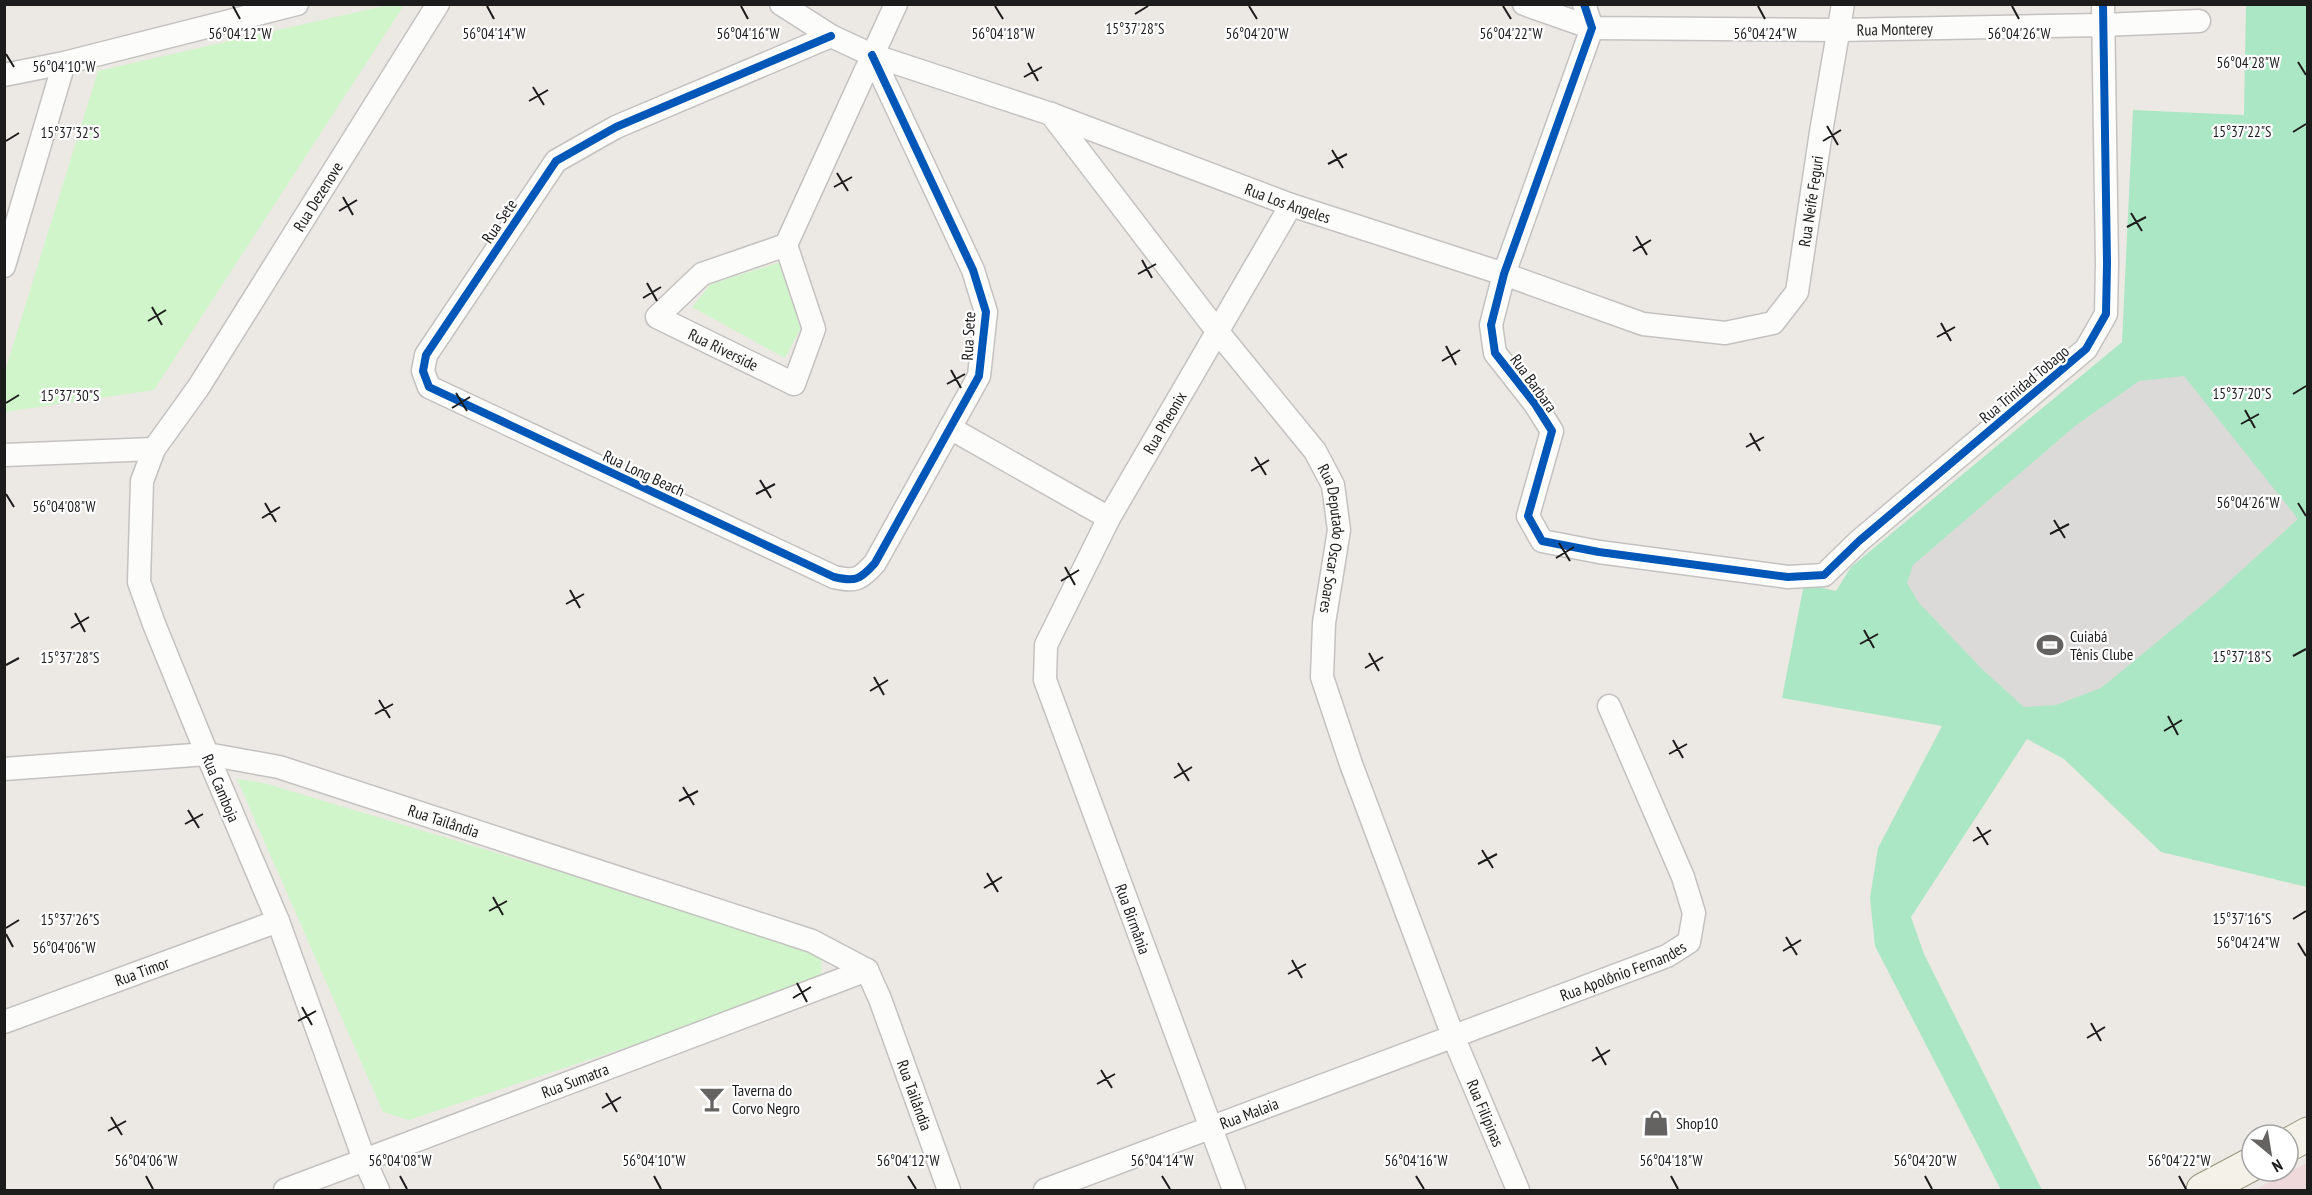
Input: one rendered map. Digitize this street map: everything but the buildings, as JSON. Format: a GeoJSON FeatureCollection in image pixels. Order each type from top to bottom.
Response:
{"type":"FeatureCollection","features":[{"type":"Feature","properties":{"kind":"main road"},"geometry":{"type":"LineString","coordinates":[[2203,1191],[2240,1171]]}},
{"type":"Feature","properties":{"kind":"street"},"geometry":{"type":"LineString","coordinates":[[4,75],[64,63],[297,4]]}},
{"type":"Feature","properties":{"kind":"street","name":"Rua Dezenove"},"geometry":{"type":"LineString","coordinates":[[198,388],[438,4]]}},
{"type":"Feature","properties":{"kind":"street","name":"Rua Los Angeles"},"geometry":{"type":"LineString","coordinates":[[781,4],[831,36],[872,55],[1051,114],[1291,205],[1504,274],[1643,324],[1725,333],[1773,323],[1797,292]]}},
{"type":"Feature","properties":{"kind":"street"},"geometry":{"type":"LineString","coordinates":[[786,245],[896,4]]}},
{"type":"Feature","properties":{"kind":"street","name":"Rua Monterey"},"geometry":{"type":"LineString","coordinates":[[1524,4],[1592,28],[1838,30],[2102,15],[2199,21]]}},
{"type":"Feature","properties":{"kind":"street"},"geometry":{"type":"LineString","coordinates":[[1584,4],[1592,28]]}},
{"type":"Feature","properties":{"kind":"street","name":"Rua Neife Feguri"},"geometry":{"type":"LineString","coordinates":[[1797,292],[1842,4]]}},
{"type":"Feature","properties":{"kind":"street","name":"Rua Trinidad Tobago"},"geometry":{"type":"LineString","coordinates":[[1824,575],[1859,541],[2086,349],[2106,314],[2107,251],[2102,15]]}},
{"type":"Feature","properties":{"kind":"street","name":"Rua Barbara"},"geometry":{"type":"LineString","coordinates":[[1592,28],[1504,274],[1491,325],[1495,353],[1535,404],[1552,431],[1528,516],[1542,541],[1599,552],[1788,577],[1824,575]]}},
{"type":"Feature","properties":{"kind":"street","name":"Rua Sete"},"geometry":{"type":"LineString","coordinates":[[423,371],[426,355],[556,161],[616,127],[831,36]]}},
{"type":"Feature","properties":{"kind":"street","name":"Rua Sete"},"geometry":{"type":"LineString","coordinates":[[864,576],[875,563],[979,376],[986,312],[973,270],[872,55]]}},
{"type":"Feature","properties":{"kind":"street"},"geometry":{"type":"LineString","coordinates":[[4,266],[64,63]]}},
{"type":"Feature","properties":{"kind":"street","name":"Rua Deputado Oscar Soares"},"geometry":{"type":"LineString","coordinates":[[1051,114],[1217,332],[1315,452],[1333,486],[1339,530],[1324,623],[1322,677],[1351,764],[1453,1036]]}},
{"type":"Feature","properties":{"kind":"street","name":"Rua Pheonix"},"geometry":{"type":"LineString","coordinates":[[1046,645],[1109,518],[1291,205]]}},
{"type":"Feature","properties":{"kind":"street","name":"Rua Riverside"},"geometry":{"type":"LineString","coordinates":[[786,245],[814,328],[794,384],[657,316],[702,274],[786,245]]}},
{"type":"Feature","properties":{"kind":"street","name":"Rua Long Beach"},"geometry":{"type":"LineString","coordinates":[[423,371],[429,387],[812,567],[834,577],[851,581],[864,576]]}},
{"type":"Feature","properties":{"kind":"street","name":"Rua Camboja"},"geometry":{"type":"LineString","coordinates":[[198,388],[154,449],[142,481],[139,582],[207,754],[278,921],[364,1159],[378,1191]]}},
{"type":"Feature","properties":{"kind":"street"},"geometry":{"type":"LineString","coordinates":[[950,428],[1109,518]]}},
{"type":"Feature","properties":{"kind":"street"},"geometry":{"type":"LineString","coordinates":[[4,455],[154,449]]}},
{"type":"Feature","properties":{"kind":"street","name":"Rua Birmânia"},"geometry":{"type":"LineString","coordinates":[[1046,645],[1045,680],[1234,1191]]}},
{"type":"Feature","properties":{"kind":"street","name":"Rua Apolônio Fernandes"},"geometry":{"type":"LineString","coordinates":[[1453,1036],[1667,956],[1689,942],[1694,914],[1683,877],[1609,706]]}},
{"type":"Feature","properties":{"kind":"street","name":"Rua Tailândia"},"geometry":{"type":"LineString","coordinates":[[4,769],[207,754],[279,767],[812,941],[867,970],[880,999],[949,1191]]}},
{"type":"Feature","properties":{"kind":"street","name":"Rua Timor"},"geometry":{"type":"LineString","coordinates":[[4,1022],[278,921]]}},
{"type":"Feature","properties":{"kind":"street","name":"Rua Sumatra"},"geometry":{"type":"LineString","coordinates":[[285,1191],[364,1159],[867,970]]}},
{"type":"Feature","properties":{"kind":"street","name":"Rua Malaia"},"geometry":{"type":"LineString","coordinates":[[1045,1191],[1453,1036]]}},
{"type":"Feature","properties":{"kind":"street","name":"Rua Filipinas"},"geometry":{"type":"LineString","coordinates":[[1453,1036],[1518,1191]]}},
{"type":"Feature","properties":{"kind":"shaded area"},"geometry":{"type":"Polygon","coordinates":[[[2184,376],[2298,519],[2213,596],[2101,688],[2056,705],[2024,707],[1983,670],[1919,603],[1907,583],[1913,565],[2075,426],[2139,381],[2184,376]]]}},
{"type":"Feature","properties":{"kind":"shaded area"},"geometry":{"type":"Polygon","coordinates":[[[2307,1163],[2307,1190],[2255,1190],[2268,1183],[2300,1183],[2300,1167],[2307,1163]]]}},
{"type":"Feature","properties":{"kind":"green space"},"geometry":{"type":"Polygon","coordinates":[[[388,5],[404,5],[154,390],[5,412],[5,371],[98,71],[388,5]]]}},
{"type":"Feature","properties":{"kind":"green space","name":"Cuiabá Tênis Clube"},"geometry":{"type":"Polygon","coordinates":[[[2246,5],[2307,5],[2307,887],[2161,852],[2064,759],[2027,739],[1911,917],[1924,954],[2042,1190],[2001,1190],[1875,946],[1870,898],[1878,848],[1942,726],[1782,698],[1804,584],[1836,591],[1851,567],[2122,342],[2133,110],[2244,115],[2246,5]]]}},
{"type":"Feature","properties":{"kind":"green space"},"geometry":{"type":"Polygon","coordinates":[[[781,262],[805,320],[785,358],[692,307],[711,284],[781,262]]]}},
{"type":"Feature","properties":{"kind":"green space"},"geometry":{"type":"Polygon","coordinates":[[[237,779],[264,783],[822,951],[821,982],[409,1120],[383,1112],[237,779]]]}},
{"type":"Feature","properties":{"kind":"cycle path"},"geometry":{"type":"LineString","coordinates":[[1584,4],[1592,28],[1504,274],[1491,325],[1495,353],[1535,404],[1552,431],[1528,516],[1542,541],[1599,552],[1788,577],[1824,575],[1859,541],[2086,349],[2106,314],[2103,4]]}},
{"type":"Feature","properties":{"kind":"cycle path"},"geometry":{"type":"LineString","coordinates":[[831,36],[616,127],[556,161],[426,355],[423,371],[429,387],[834,577],[852,579],[861,576],[875,563],[979,376],[986,312],[973,270],[872,55]]}},
{"type":"Feature","properties":{"kind":"place","name":"Cuiabá Tênis Clube"},"geometry":{"type":"Point","coordinates":[2050,645]}},
{"type":"Feature","properties":{"kind":"place","name":"Taverna do Corvo Negro"},"geometry":{"type":"Point","coordinates":[712,1099]}},
{"type":"Feature","properties":{"kind":"place","name":"Shop10"},"geometry":{"type":"Point","coordinates":[1656,1123]}}]}
